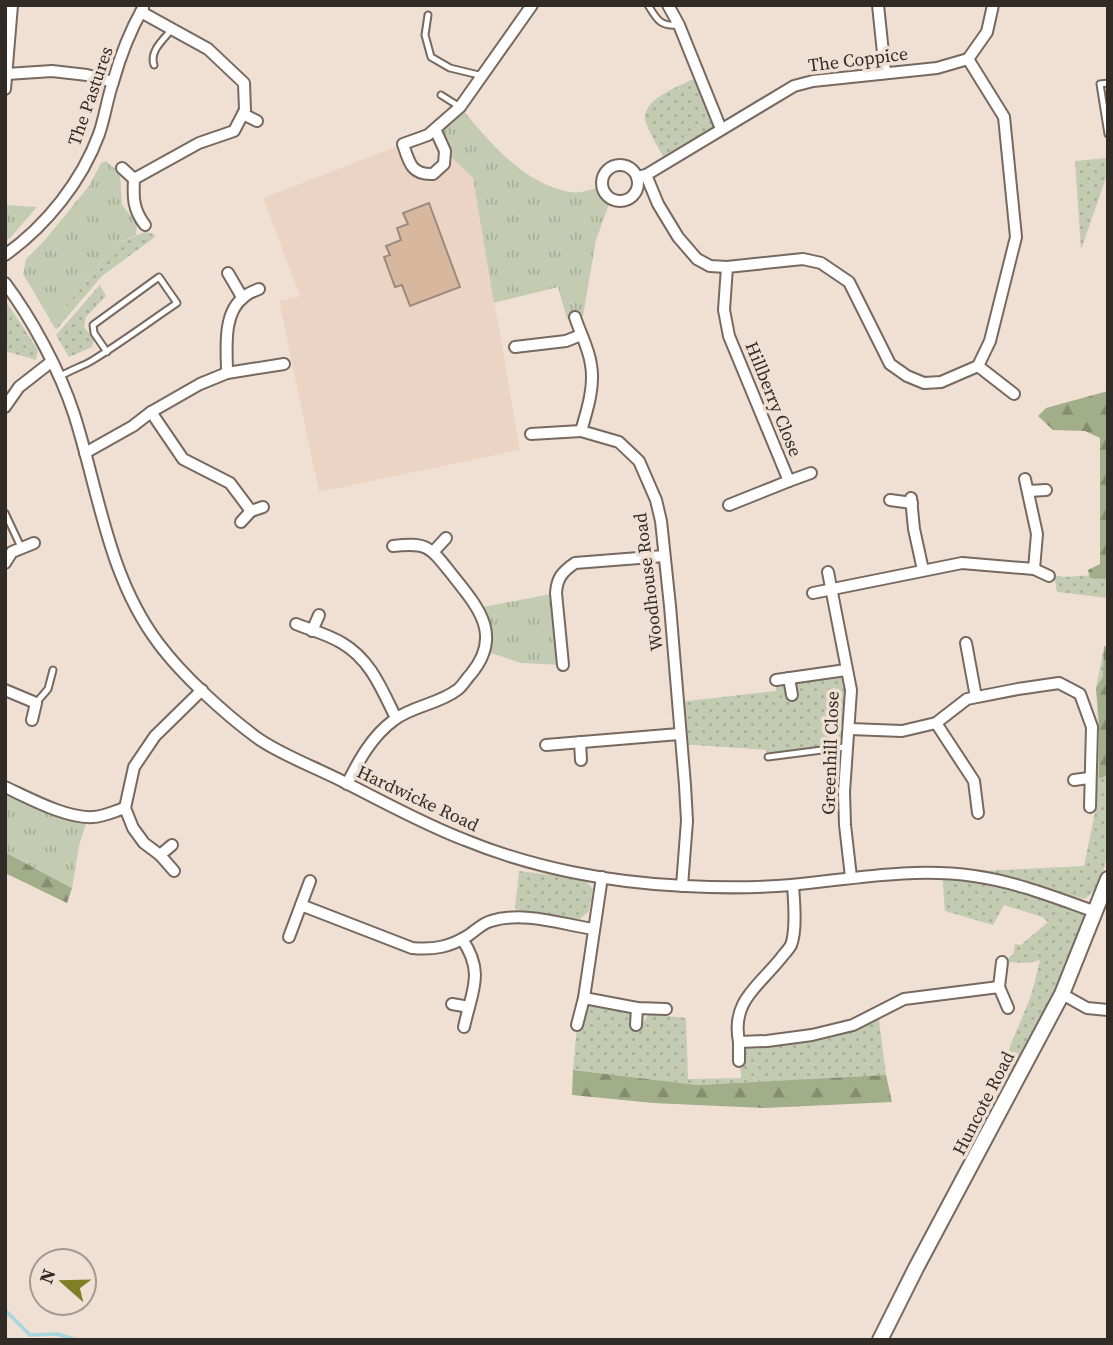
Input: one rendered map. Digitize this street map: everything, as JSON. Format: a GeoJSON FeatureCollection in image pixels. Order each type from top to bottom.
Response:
{"type":"FeatureCollection","features":[{"type":"Feature","properties":{"kind":"street"},"geometry":{"type":"LineString","coordinates":[[5,89],[12,5]]}},
{"type":"Feature","properties":{"kind":"street"},"geometry":{"type":"LineString","coordinates":[[435,130],[444,151],[444,164],[433,174],[418,173],[411,168],[403,144],[435,130],[460,107],[532,5]]}},
{"type":"Feature","properties":{"kind":"street"},"geometry":{"type":"LineString","coordinates":[[668,5],[722,129]]}},
{"type":"Feature","properties":{"kind":"street"},"geometry":{"type":"LineString","coordinates":[[878,5],[886,72]]}},
{"type":"Feature","properties":{"kind":"street"},"geometry":{"type":"LineString","coordinates":[[727,267],[803,259],[821,263],[849,282],[890,364],[908,376],[924,383],[941,382],[978,366],[990,341],[1016,237],[1004,117],[968,60],[987,32],[993,5]]}},
{"type":"Feature","properties":{"kind":"street"},"geometry":{"type":"LineString","coordinates":[[134,179],[199,143],[233,131],[246,110],[244,83],[208,49],[142,8]]}},
{"type":"Feature","properties":{"kind":"street","name":"The Pastures"},"geometry":{"type":"LineString","coordinates":[[5,254],[23,242],[48,218],[87,159],[100,132],[113,82],[142,8]]}},
{"type":"Feature","properties":{"kind":"street","name":"The Coppice"},"geometry":{"type":"LineString","coordinates":[[727,267],[710,266],[697,260],[678,237],[641,176],[794,86],[813,81],[937,68],[968,60]]}},
{"type":"Feature","properties":{"kind":"street"},"geometry":{"type":"LineString","coordinates":[[7,74],[52,71],[87,75],[113,82]]}},
{"type":"Feature","properties":{"kind":"street"},"geometry":{"type":"LineString","coordinates":[[243,114],[257,121]]}},
{"type":"Feature","properties":{"kind":"street"},"geometry":{"type":"LineString","coordinates":[[122,168],[134,179]]}},
{"type":"Feature","properties":{"kind":"street"},"geometry":{"type":"LineString","coordinates":[[134,179],[136,215],[145,225]]}},
{"type":"Feature","properties":{"kind":"street","name":"Hillberry Close"},"geometry":{"type":"LineString","coordinates":[[727,267],[724,310],[729,336],[789,481],[729,505]]}},
{"type":"Feature","properties":{"kind":"street"},"geometry":{"type":"LineString","coordinates":[[228,273],[242,297]]}},
{"type":"Feature","properties":{"kind":"street","name":"Hardwicke Road"},"geometry":{"type":"LineString","coordinates":[[5,283],[39,335],[73,410],[101,520],[125,585],[139,614],[160,646],[202,690],[257,738],[467,841],[502,854],[602,877],[682,886],[748,887],[927,872],[973,875],[1014,883],[1096,912]]}},
{"type":"Feature","properties":{"kind":"street"},"geometry":{"type":"LineString","coordinates":[[228,373],[226,336],[233,310],[242,297],[259,289]]}},
{"type":"Feature","properties":{"kind":"street"},"geometry":{"type":"LineString","coordinates":[[531,435],[581,431],[588,406],[592,368],[588,349],[575,317]]}},
{"type":"Feature","properties":{"kind":"street"},"geometry":{"type":"LineString","coordinates":[[515,346],[566,341],[581,335]]}},
{"type":"Feature","properties":{"kind":"street"},"geometry":{"type":"LineString","coordinates":[[5,407],[19,387],[51,362]]}},
{"type":"Feature","properties":{"kind":"street"},"geometry":{"type":"LineString","coordinates":[[85,453],[200,384],[228,373],[284,364]]}},
{"type":"Feature","properties":{"kind":"street"},"geometry":{"type":"LineString","coordinates":[[978,366],[1014,394]]}},
{"type":"Feature","properties":{"kind":"street"},"geometry":{"type":"LineString","coordinates":[[151,412],[183,459],[230,483],[249,507],[263,508]]}},
{"type":"Feature","properties":{"kind":"street","name":"Woodhouse Road"},"geometry":{"type":"LineString","coordinates":[[581,431],[619,442],[639,461],[656,500],[670,606],[687,821],[682,886]]}},
{"type":"Feature","properties":{"kind":"street"},"geometry":{"type":"LineString","coordinates":[[789,481],[811,473]]}},
{"type":"Feature","properties":{"kind":"street"},"geometry":{"type":"LineString","coordinates":[[1025,479],[1037,534],[1034,569]]}},
{"type":"Feature","properties":{"kind":"street"},"geometry":{"type":"LineString","coordinates":[[1028,491],[1046,490]]}},
{"type":"Feature","properties":{"kind":"street"},"geometry":{"type":"LineString","coordinates":[[890,500],[911,500],[923,570]]}},
{"type":"Feature","properties":{"kind":"street"},"geometry":{"type":"LineString","coordinates":[[241,522],[249,507]]}},
{"type":"Feature","properties":{"kind":"street"},"geometry":{"type":"LineString","coordinates":[[434,551],[446,538]]}},
{"type":"Feature","properties":{"kind":"street"},"geometry":{"type":"LineString","coordinates":[[5,564],[12,552],[34,543]]}},
{"type":"Feature","properties":{"kind":"street"},"geometry":{"type":"LineString","coordinates":[[347,784],[373,738],[396,718],[457,690],[482,661],[485,651],[487,635],[478,608],[434,551],[414,544],[393,546]]}},
{"type":"Feature","properties":{"kind":"street"},"geometry":{"type":"LineString","coordinates":[[563,665],[556,593],[557,582],[563,571],[575,564],[664,556]]}},
{"type":"Feature","properties":{"kind":"street"},"geometry":{"type":"LineString","coordinates":[[813,593],[962,563],[1034,569],[1049,576]]}},
{"type":"Feature","properties":{"kind":"street","name":"Greenhill Close"},"geometry":{"type":"LineString","coordinates":[[828,572],[851,690],[850,729],[845,747],[845,825],[851,877]]}},
{"type":"Feature","properties":{"kind":"street"},"geometry":{"type":"LineString","coordinates":[[312,631],[319,615]]}},
{"type":"Feature","properties":{"kind":"street"},"geometry":{"type":"LineString","coordinates":[[296,624],[342,643],[364,660],[396,718]]}},
{"type":"Feature","properties":{"kind":"street"},"geometry":{"type":"LineString","coordinates":[[966,643],[976,697]]}},
{"type":"Feature","properties":{"kind":"street"},"geometry":{"type":"LineString","coordinates":[[776,680],[846,670]]}},
{"type":"Feature","properties":{"kind":"street"},"geometry":{"type":"LineString","coordinates":[[789,678],[792,695]]}},
{"type":"Feature","properties":{"kind":"street"},"geometry":{"type":"LineString","coordinates":[[850,729],[902,731],[936,723],[967,699],[1059,683],[1080,694],[1092,727],[1090,807]]}},
{"type":"Feature","properties":{"kind":"street"},"geometry":{"type":"LineString","coordinates":[[5,690],[36,703],[32,720]]}},
{"type":"Feature","properties":{"kind":"street"},"geometry":{"type":"LineString","coordinates":[[174,871],[160,855],[144,843],[133,828],[125,808],[134,766],[155,736],[202,690]]}},
{"type":"Feature","properties":{"kind":"street"},"geometry":{"type":"LineString","coordinates":[[936,723],[974,781],[978,813]]}},
{"type":"Feature","properties":{"kind":"street"},"geometry":{"type":"LineString","coordinates":[[546,745],[679,734]]}},
{"type":"Feature","properties":{"kind":"street"},"geometry":{"type":"LineString","coordinates":[[580,742],[580,760]]}},
{"type":"Feature","properties":{"kind":"street"},"geometry":{"type":"LineString","coordinates":[[1074,780],[1089,778]]}},
{"type":"Feature","properties":{"kind":"street"},"geometry":{"type":"LineString","coordinates":[[5,787],[60,811],[88,817],[95,818],[125,808]]}},
{"type":"Feature","properties":{"kind":"street"},"geometry":{"type":"LineString","coordinates":[[160,855],[172,845]]}},
{"type":"Feature","properties":{"kind":"street"},"geometry":{"type":"LineString","coordinates":[[577,1025],[584,998],[602,877]]}},
{"type":"Feature","properties":{"kind":"street","name":"Huncote Road"},"geometry":{"type":"LineString","coordinates":[[880,1340],[1062,994],[1108,879]]}},
{"type":"Feature","properties":{"kind":"street"},"geometry":{"type":"LineString","coordinates":[[289,937],[310,881]]}},
{"type":"Feature","properties":{"kind":"street"},"geometry":{"type":"LineString","coordinates":[[739,1061],[737,1029],[740,1009],[791,945],[795,915],[793,885]]}},
{"type":"Feature","properties":{"kind":"street"},"geometry":{"type":"LineString","coordinates":[[300,905],[412,948],[430,950],[447,947],[489,921],[513,916],[593,929]]}},
{"type":"Feature","properties":{"kind":"street"},"geometry":{"type":"LineString","coordinates":[[462,939],[473,955],[477,972],[464,1027]]}},
{"type":"Feature","properties":{"kind":"street"},"geometry":{"type":"LineString","coordinates":[[1002,961],[999,987],[1008,1008]]}},
{"type":"Feature","properties":{"kind":"street"},"geometry":{"type":"LineString","coordinates":[[739,1042],[813,1035],[853,1025],[904,999],[999,987]]}},
{"type":"Feature","properties":{"kind":"street"},"geometry":{"type":"LineString","coordinates":[[1062,994],[1087,1008],[1108,1010]]}},
{"type":"Feature","properties":{"kind":"street"},"geometry":{"type":"LineString","coordinates":[[584,998],[666,1009]]}},
{"type":"Feature","properties":{"kind":"street"},"geometry":{"type":"LineString","coordinates":[[452,1004],[469,1007]]}},
{"type":"Feature","properties":{"kind":"street"},"geometry":{"type":"LineString","coordinates":[[636,1025],[637,1007]]}},
{"type":"Feature","properties":{"kind":"lane"},"geometry":{"type":"LineString","coordinates":[[648,5],[662,24],[679,25]]}},
{"type":"Feature","properties":{"kind":"lane"},"geometry":{"type":"LineString","coordinates":[[428,15],[425,35],[431,57],[450,68],[483,76]]}},
{"type":"Feature","properties":{"kind":"lane"},"geometry":{"type":"LineString","coordinates":[[154,65],[152,60],[155,50],[173,28]]}},
{"type":"Feature","properties":{"kind":"lane"},"geometry":{"type":"LineString","coordinates":[[1108,83],[1100,84],[1108,134]]}},
{"type":"Feature","properties":{"kind":"lane"},"geometry":{"type":"LineString","coordinates":[[441,95],[460,107]]}},
{"type":"Feature","properties":{"kind":"lane"},"geometry":{"type":"LineString","coordinates":[[58,378],[107,352],[177,303],[159,277],[93,325],[94,333],[107,352]]}},
{"type":"Feature","properties":{"kind":"lane"},"geometry":{"type":"LineString","coordinates":[[5,513],[21,547]]}},
{"type":"Feature","properties":{"kind":"lane"},"geometry":{"type":"LineString","coordinates":[[36,703],[48,689],[52,670]]}},
{"type":"Feature","properties":{"kind":"lane"},"geometry":{"type":"LineString","coordinates":[[768,757],[845,747]]}},
{"type":"Feature","properties":{"kind":"shaded area"},"geometry":{"type":"Polygon","coordinates":[[[403,144],[411,168],[433,174],[445,151],[473,178],[520,450],[319,492],[279,301],[300,296],[263,198],[403,144]]]}},
{"type":"Feature","properties":{"kind":"green space"},"geometry":{"type":"Polygon","coordinates":[[[700,76],[721,129],[666,162],[648,128],[645,114],[655,100],[673,88],[700,76]]]}},
{"type":"Feature","properties":{"kind":"green space"},"geometry":{"type":"Polygon","coordinates":[[[460,107],[483,134],[522,171],[553,187],[570,192],[602,188],[611,199],[596,240],[583,316],[567,319],[558,287],[494,303],[473,178],[445,151],[435,130],[460,107]]]}},
{"type":"Feature","properties":{"kind":"green space"},"geometry":{"type":"Polygon","coordinates":[[[1108,158],[1108,172],[1081,250],[1075,161],[1108,158]]]}},
{"type":"Feature","properties":{"kind":"green space"},"geometry":{"type":"Polygon","coordinates":[[[106,161],[120,173],[122,205],[137,224],[136,235],[116,244],[52,323],[23,274],[26,259],[89,186],[101,163],[106,161]]]}},
{"type":"Feature","properties":{"kind":"green space"},"geometry":{"type":"Polygon","coordinates":[[[5,205],[37,207],[10,238],[5,240],[5,205]]]}},
{"type":"Feature","properties":{"kind":"green space"},"geometry":{"type":"Polygon","coordinates":[[[145,232],[154,234],[155,237],[102,276],[56,330],[52,323],[116,244],[145,232]]]}},
{"type":"Feature","properties":{"kind":"green space"},"geometry":{"type":"Polygon","coordinates":[[[100,285],[106,296],[86,317],[84,327],[94,340],[92,347],[69,357],[56,335],[100,285]]]}},
{"type":"Feature","properties":{"kind":"green space"},"geometry":{"type":"Polygon","coordinates":[[[5,300],[38,350],[36,360],[5,351],[5,300]]]}},
{"type":"Feature","properties":{"kind":"green space"},"geometry":{"type":"Polygon","coordinates":[[[1108,391],[1108,579],[1090,578],[1088,570],[1100,564],[1100,438],[1085,431],[1053,430],[1038,416],[1046,408],[1108,391]]]}},
{"type":"Feature","properties":{"kind":"green space"},"geometry":{"type":"Polygon","coordinates":[[[1108,574],[1108,598],[1057,592],[1054,575],[1064,577],[1108,574]]]}},
{"type":"Feature","properties":{"kind":"green space"},"geometry":{"type":"Polygon","coordinates":[[[556,593],[563,665],[521,663],[485,651],[478,608],[556,593]]]}},
{"type":"Feature","properties":{"kind":"green space"},"geometry":{"type":"Polygon","coordinates":[[[1108,645],[1108,851],[1100,886],[1085,899],[1048,892],[1096,912],[1020,1073],[1002,1076],[1009,1050],[1031,996],[1040,960],[1028,963],[1002,962],[1013,955],[1015,944],[1021,945],[1048,922],[1042,917],[1004,905],[993,925],[945,911],[942,873],[1084,866],[1096,807],[1094,779],[1099,737],[1096,688],[1104,647],[1108,645]]]}},
{"type":"Feature","properties":{"kind":"green space"},"geometry":{"type":"Polygon","coordinates":[[[1108,645],[1108,775],[1099,779],[1096,688],[1103,677],[1104,647],[1108,645]]]}},
{"type":"Feature","properties":{"kind":"green space"},"geometry":{"type":"Polygon","coordinates":[[[846,670],[845,747],[768,757],[766,750],[680,744],[678,702],[776,691],[776,680],[846,670]]]}},
{"type":"Feature","properties":{"kind":"green space"},"geometry":{"type":"Polygon","coordinates":[[[5,787],[88,817],[79,846],[72,888],[5,852],[5,787]]]}},
{"type":"Feature","properties":{"kind":"green space"},"geometry":{"type":"Polygon","coordinates":[[[5,852],[72,888],[67,903],[5,873],[5,852]]]}},
{"type":"Feature","properties":{"kind":"green space"},"geometry":{"type":"Polygon","coordinates":[[[519,871],[584,879],[593,889],[589,911],[580,919],[561,919],[515,909],[519,871]]]}},
{"type":"Feature","properties":{"kind":"green space"},"geometry":{"type":"Polygon","coordinates":[[[584,998],[637,1008],[636,1025],[641,1025],[649,1014],[686,1018],[688,1079],[741,1078],[739,1042],[813,1035],[878,1012],[886,1075],[697,1085],[573,1070],[577,1025],[584,998]]]}},
{"type":"Feature","properties":{"kind":"green space"},"geometry":{"type":"Polygon","coordinates":[[[573,1070],[697,1085],[886,1075],[892,1102],[764,1108],[653,1103],[572,1095],[573,1070]]]}},
{"type":"Feature","properties":{"kind":"building"},"geometry":{"type":"Polygon","coordinates":[[[429,203],[460,287],[410,306],[402,285],[395,287],[384,257],[390,255],[386,246],[401,240],[397,228],[408,224],[403,213],[429,203]]]}},
{"type":"Feature","properties":{"kind":"waterway"},"geometry":{"type":"LineString","coordinates":[[5,1310],[30,1335],[57,1334],[77,1340]]}}]}
